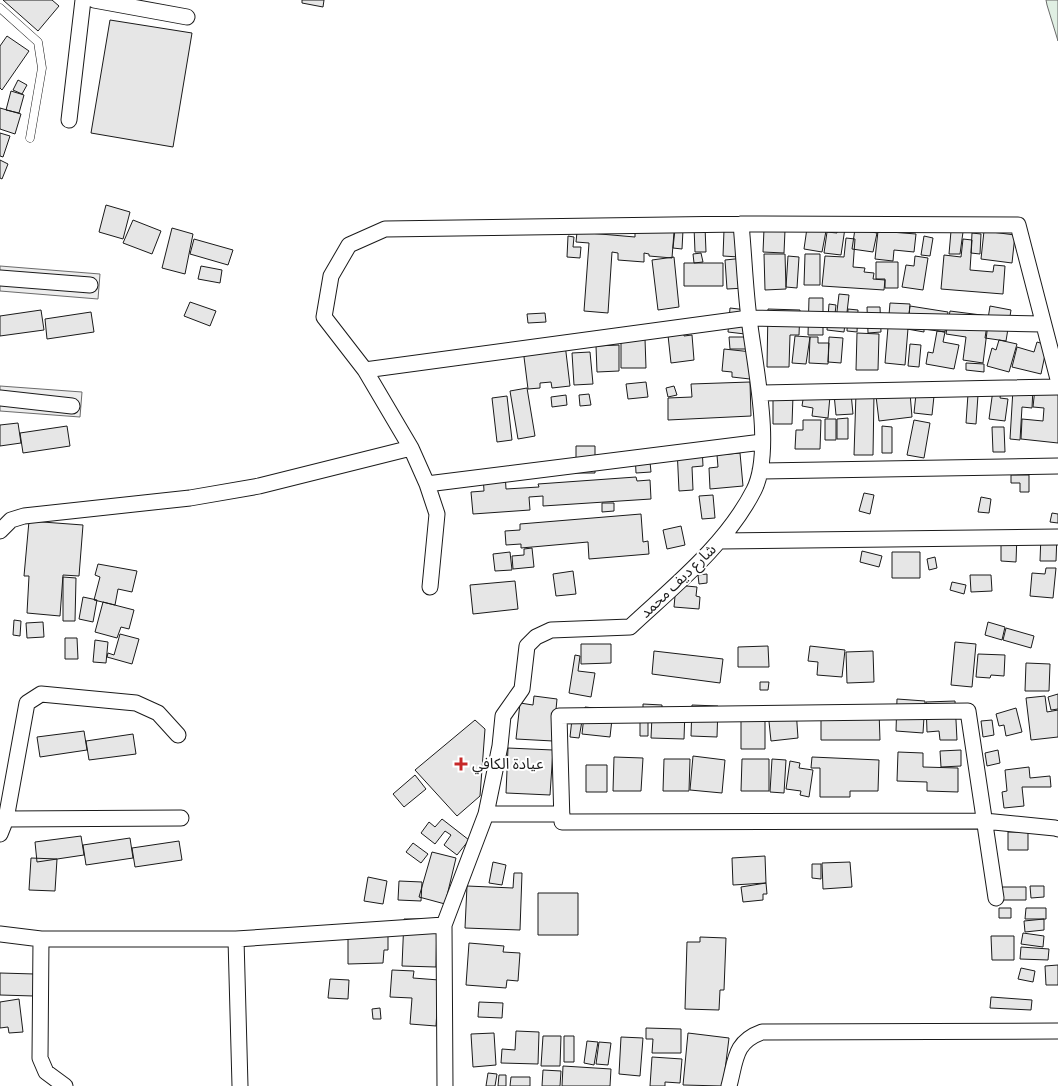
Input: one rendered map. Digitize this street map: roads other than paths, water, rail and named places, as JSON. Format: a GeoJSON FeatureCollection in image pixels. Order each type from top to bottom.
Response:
{"type":"FeatureCollection","features":[{"type":"Feature","properties":{"kind":"street"},"geometry":{"type":"LineString","coordinates":[[69,120],[84,0]]}},
{"type":"Feature","properties":{"kind":"street"},"geometry":{"type":"LineString","coordinates":[[94,0],[186,17]]}},
{"type":"Feature","properties":{"kind":"street"},"geometry":{"type":"LineString","coordinates":[[430,587],[437,514],[427,484],[411,448],[365,370],[324,316],[331,276],[349,245],[384,229],[741,224],[1018,226],[1042,324],[1058,379]]}},
{"type":"Feature","properties":{"kind":"street","name":"شارع ديف محمد"},"geometry":{"type":"LineString","coordinates":[[444,925],[486,814],[500,746],[503,716],[522,689],[527,646],[536,637],[551,630],[630,627],[719,541],[754,489],[760,471],[762,442],[760,394],[749,318],[741,224]]}},
{"type":"Feature","properties":{"kind":"street"},"geometry":{"type":"LineString","coordinates":[[0,278],[90,285]]}},
{"type":"Feature","properties":{"kind":"street"},"geometry":{"type":"LineString","coordinates":[[365,370],[749,318],[1042,324]]}},
{"type":"Feature","properties":{"kind":"street"},"geometry":{"type":"LineString","coordinates":[[760,394],[1058,387]]}},
{"type":"Feature","properties":{"kind":"street"},"geometry":{"type":"LineString","coordinates":[[0,398],[72,406]]}},
{"type":"Feature","properties":{"kind":"street"},"geometry":{"type":"LineString","coordinates":[[427,484],[762,442]]}},
{"type":"Feature","properties":{"kind":"street"},"geometry":{"type":"LineString","coordinates":[[0,531],[11,520],[24,516],[190,498],[259,486],[411,448]]}},
{"type":"Feature","properties":{"kind":"street"},"geometry":{"type":"LineString","coordinates":[[760,471],[1058,466]]}},
{"type":"Feature","properties":{"kind":"street"},"geometry":{"type":"LineString","coordinates":[[719,541],[1058,537]]}},
{"type":"Feature","properties":{"kind":"street"},"geometry":{"type":"LineString","coordinates":[[0,834],[6,819],[26,702],[42,694],[136,703],[158,713],[178,735]]}},
{"type":"Feature","properties":{"kind":"street"},"geometry":{"type":"LineString","coordinates":[[996,898],[984,821],[968,711],[559,716],[562,822],[984,821],[1058,830]]}},
{"type":"Feature","properties":{"kind":"street"},"geometry":{"type":"LineString","coordinates":[[486,814],[562,814]]}},
{"type":"Feature","properties":{"kind":"street"},"geometry":{"type":"LineString","coordinates":[[6,819],[181,818]]}},
{"type":"Feature","properties":{"kind":"street"},"geometry":{"type":"LineString","coordinates":[[2,936],[42,939],[236,939],[444,925],[445,1086]]}},
{"type":"Feature","properties":{"kind":"street"},"geometry":{"type":"LineString","coordinates":[[42,939],[40,1058],[46,1072],[65,1086]]}},
{"type":"Feature","properties":{"kind":"street"},"geometry":{"type":"LineString","coordinates":[[236,939],[240,1086]]}},
{"type":"Feature","properties":{"kind":"street"},"geometry":{"type":"LineString","coordinates":[[729,1086],[740,1044],[749,1036],[762,1032],[1058,1031]]}},
{"type":"Feature","properties":{"kind":"lane"},"geometry":{"type":"LineString","coordinates":[[0,8],[38,42],[42,68],[30,138]]}},
{"type":"Feature","properties":{"kind":"place","name":"عيادة الكافي"},"geometry":{"type":"Point","coordinates":[461,764]}}]}
